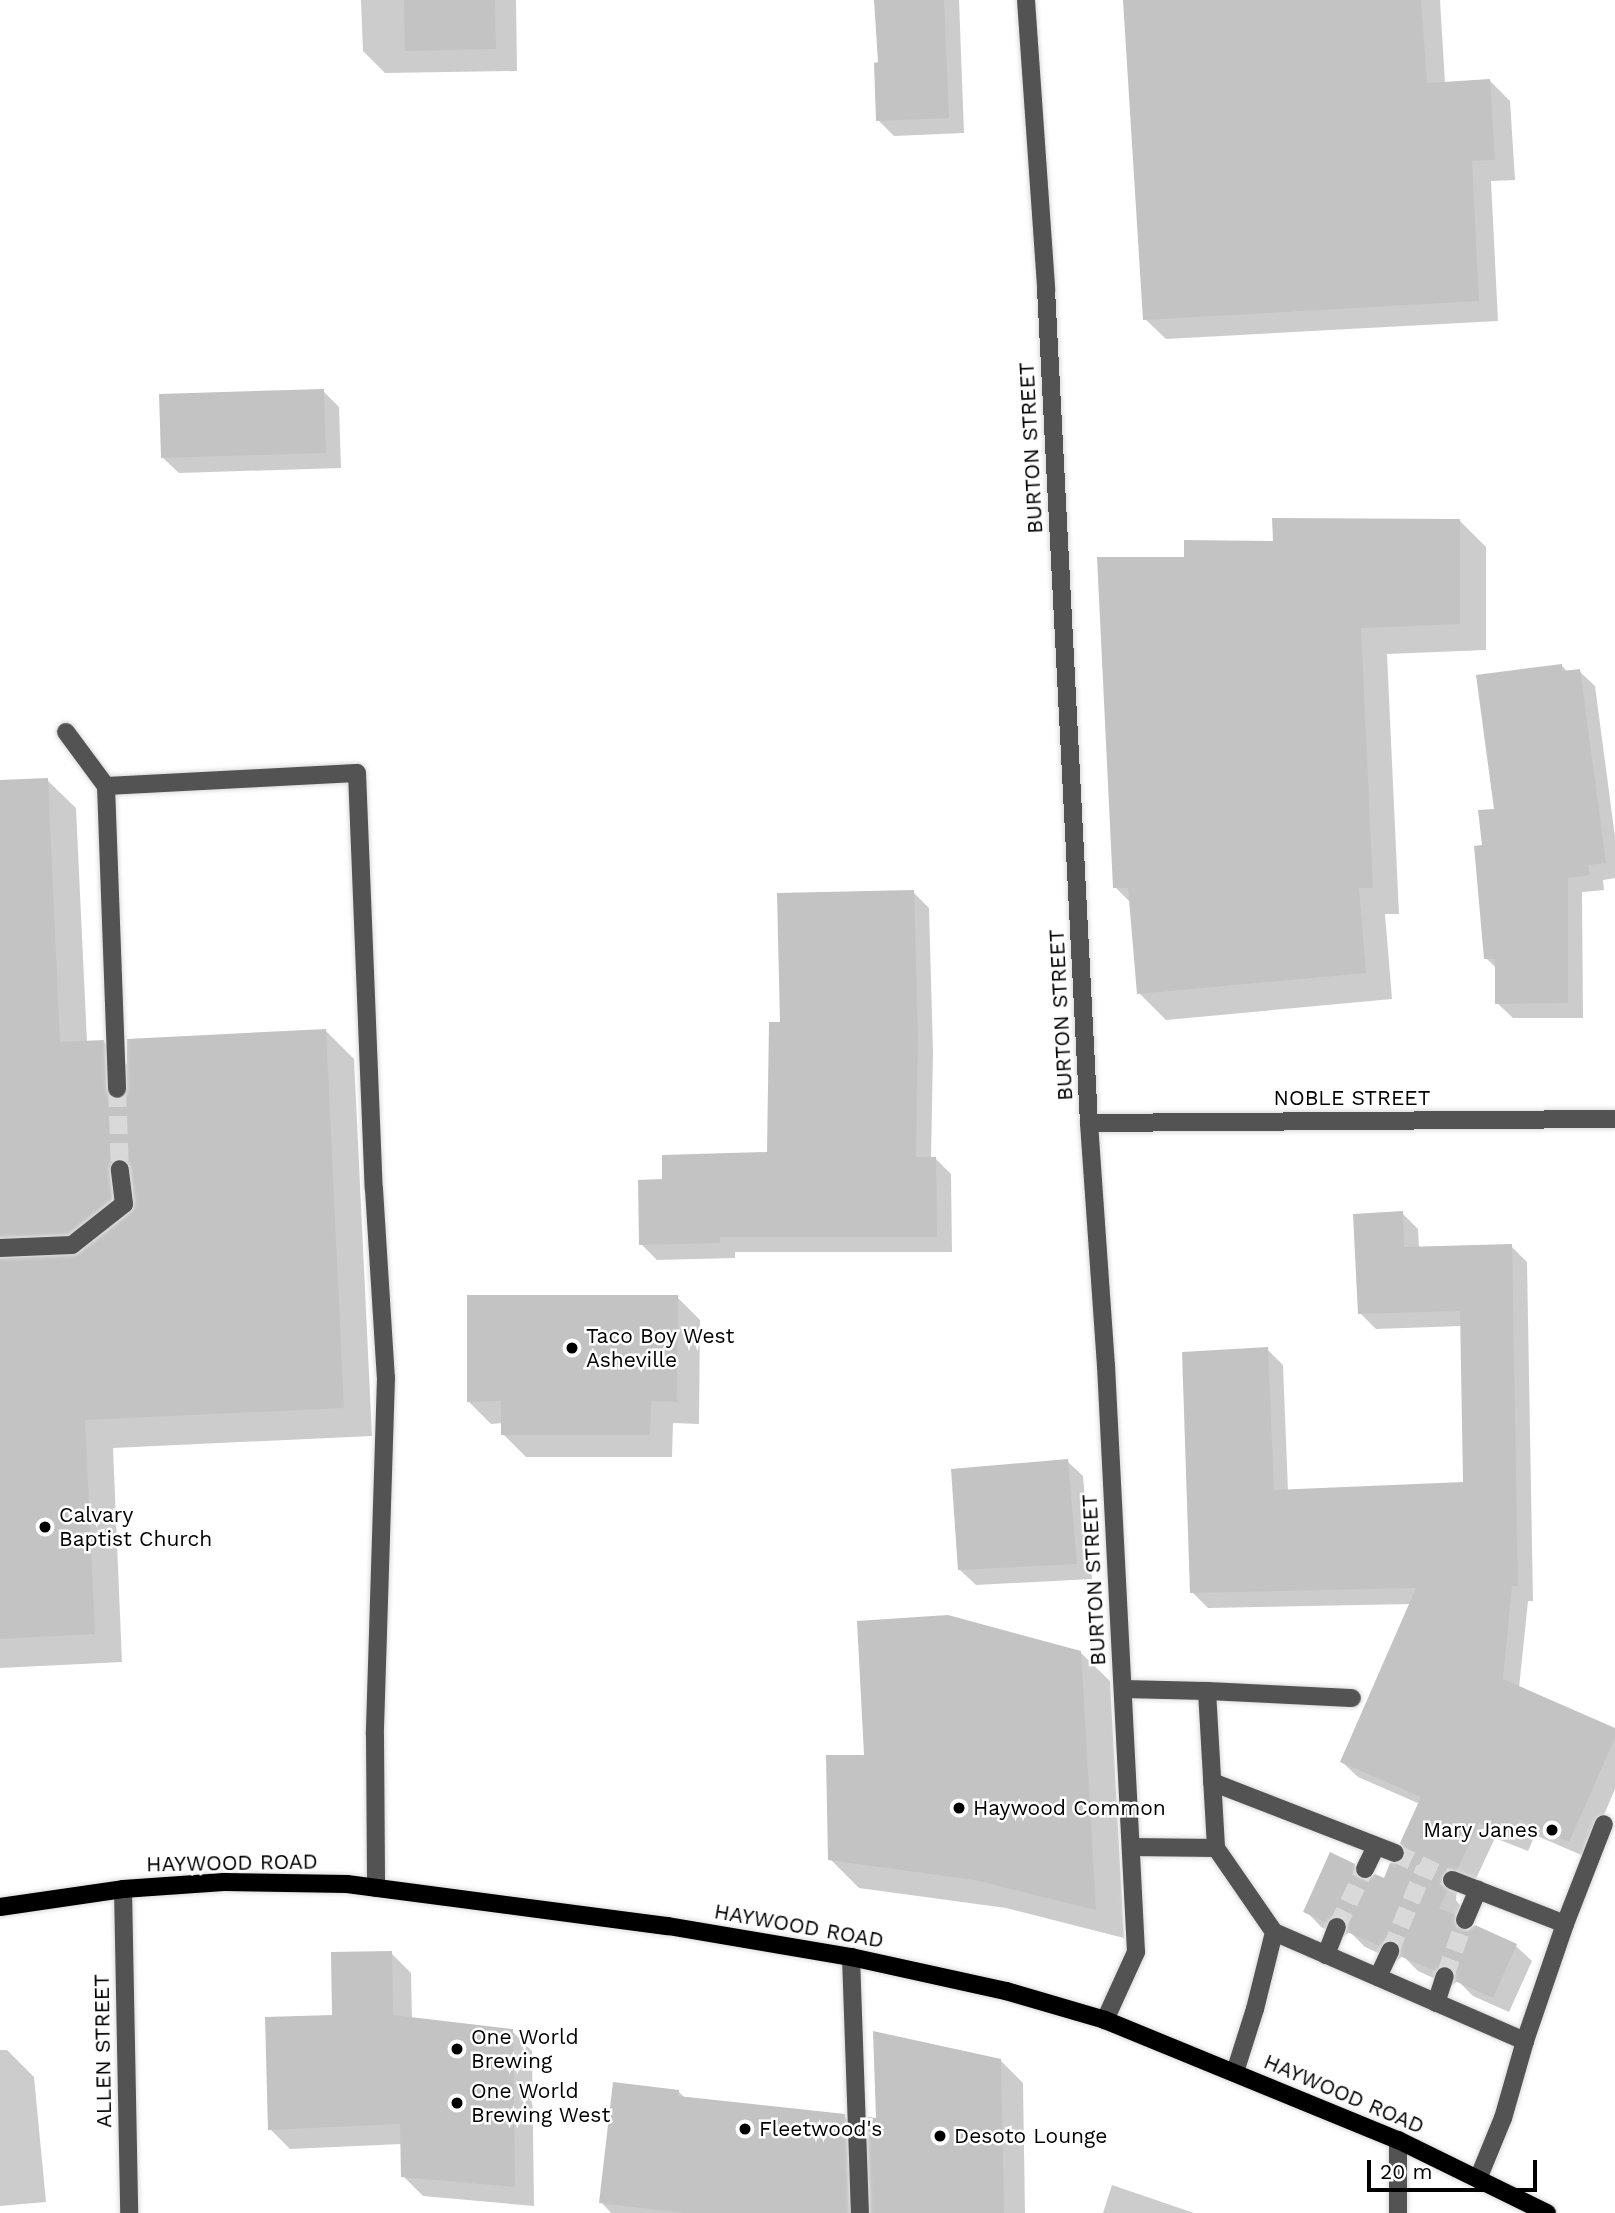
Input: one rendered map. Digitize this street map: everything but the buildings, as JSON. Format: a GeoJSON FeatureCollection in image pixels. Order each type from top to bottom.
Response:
{"type":"FeatureCollection","features":[{"type":"Feature","properties":{"kind":"main road","name":"HAYWOOD ROAD"},"geometry":{"type":"LineString","coordinates":[[0,1908],[123,1889],[224,1882],[347,1884],[668,1926],[851,1957],[1006,1991],[1105,2020],[1398,2140],[1547,2213]]}},
{"type":"Feature","properties":{"kind":"street","name":"BURTON STREET"},"geometry":{"type":"LineString","coordinates":[[1026,0],[1046,289],[1089,1123],[1106,1366],[1136,1952],[1105,2020]]}},
{"type":"Feature","properties":{"kind":"street"},"geometry":{"type":"LineString","coordinates":[[66,732],[106,786],[117,1089]]}},
{"type":"Feature","properties":{"kind":"street"},"geometry":{"type":"LineString","coordinates":[[106,786],[357,773],[374,1189],[386,1378],[375,1735],[376,1888]]}},
{"type":"Feature","properties":{"kind":"street","name":"NOBLE STREET"},"geometry":{"type":"LineString","coordinates":[[1089,1123],[1615,1119]]}},
{"type":"Feature","properties":{"kind":"street"},"geometry":{"type":"LineString","coordinates":[[0,1248],[72,1245],[124,1205],[120,1169]]}},
{"type":"Feature","properties":{"kind":"street"},"geometry":{"type":"LineString","coordinates":[[1123,1689],[1352,1698]]}},
{"type":"Feature","properties":{"kind":"street"},"geometry":{"type":"LineString","coordinates":[[1207,1691],[1216,1848],[1274,1932],[1525,2041]]}},
{"type":"Feature","properties":{"kind":"street"},"geometry":{"type":"LineString","coordinates":[[1212,1782],[1395,1853]]}},
{"type":"Feature","properties":{"kind":"street"},"geometry":{"type":"LineString","coordinates":[[1478,2179],[1503,2118],[1525,2041],[1565,1924],[1604,1824]]}},
{"type":"Feature","properties":{"kind":"street"},"geometry":{"type":"LineString","coordinates":[[1365,1869],[1376,1846]]}},
{"type":"Feature","properties":{"kind":"street"},"geometry":{"type":"LineString","coordinates":[[1131,1847],[1216,1848]]}},
{"type":"Feature","properties":{"kind":"street"},"geometry":{"type":"LineString","coordinates":[[1452,1880],[1565,1924]]}},
{"type":"Feature","properties":{"kind":"street","name":"ALLEN STREET"},"geometry":{"type":"LineString","coordinates":[[123,1889],[129,2213]]}},
{"type":"Feature","properties":{"kind":"street"},"geometry":{"type":"LineString","coordinates":[[1465,1920],[1478,1890]]}},
{"type":"Feature","properties":{"kind":"street"},"geometry":{"type":"LineString","coordinates":[[1326,1955],[1337,1927]]}},
{"type":"Feature","properties":{"kind":"street"},"geometry":{"type":"LineString","coordinates":[[1235,2072],[1255,2009],[1274,1932]]}},
{"type":"Feature","properties":{"kind":"street"},"geometry":{"type":"LineString","coordinates":[[1378,1978],[1390,1951]]}},
{"type":"Feature","properties":{"kind":"street"},"geometry":{"type":"LineString","coordinates":[[851,1957],[860,2213]]}},
{"type":"Feature","properties":{"kind":"street"},"geometry":{"type":"LineString","coordinates":[[1436,2003],[1444,1976]]}},
{"type":"Feature","properties":{"kind":"street"},"geometry":{"type":"LineString","coordinates":[[1398,2140],[1398,2213]]}},
{"type":"Feature","properties":{"kind":"tunnel"},"geometry":{"type":"LineString","coordinates":[[117,1089],[120,1169]]}},
{"type":"Feature","properties":{"kind":"tunnel"},"geometry":{"type":"LineString","coordinates":[[1395,1853],[1452,1880]]}},
{"type":"Feature","properties":{"kind":"tunnel"},"geometry":{"type":"LineString","coordinates":[[1390,1951],[1425,1868]]}},
{"type":"Feature","properties":{"kind":"tunnel"},"geometry":{"type":"LineString","coordinates":[[1337,1927],[1365,1869]]}},
{"type":"Feature","properties":{"kind":"tunnel"},"geometry":{"type":"LineString","coordinates":[[1445,1976],[1465,1920]]}},
{"type":"Feature","properties":{"kind":"place","name":"Taco Boy West Asheville"},"geometry":{"type":"Point","coordinates":[572,1348]}},
{"type":"Feature","properties":{"kind":"place","name":"Calvary Baptist Church"},"geometry":{"type":"Point","coordinates":[45,1527]}},
{"type":"Feature","properties":{"kind":"place","name":"Haywood Common"},"geometry":{"type":"Point","coordinates":[959,1808]}},
{"type":"Feature","properties":{"kind":"place","name":"Mary Janes"},"geometry":{"type":"Point","coordinates":[1552,1830]}},
{"type":"Feature","properties":{"kind":"place","name":"One World Brewing"},"geometry":{"type":"Point","coordinates":[457,2049]}},
{"type":"Feature","properties":{"kind":"place","name":"One World Brewing West"},"geometry":{"type":"Point","coordinates":[457,2103]}},
{"type":"Feature","properties":{"kind":"place","name":"Fleetwood's"},"geometry":{"type":"Point","coordinates":[745,2129]}},
{"type":"Feature","properties":{"kind":"place","name":"Desoto Lounge"},"geometry":{"type":"Point","coordinates":[940,2136]}}]}
